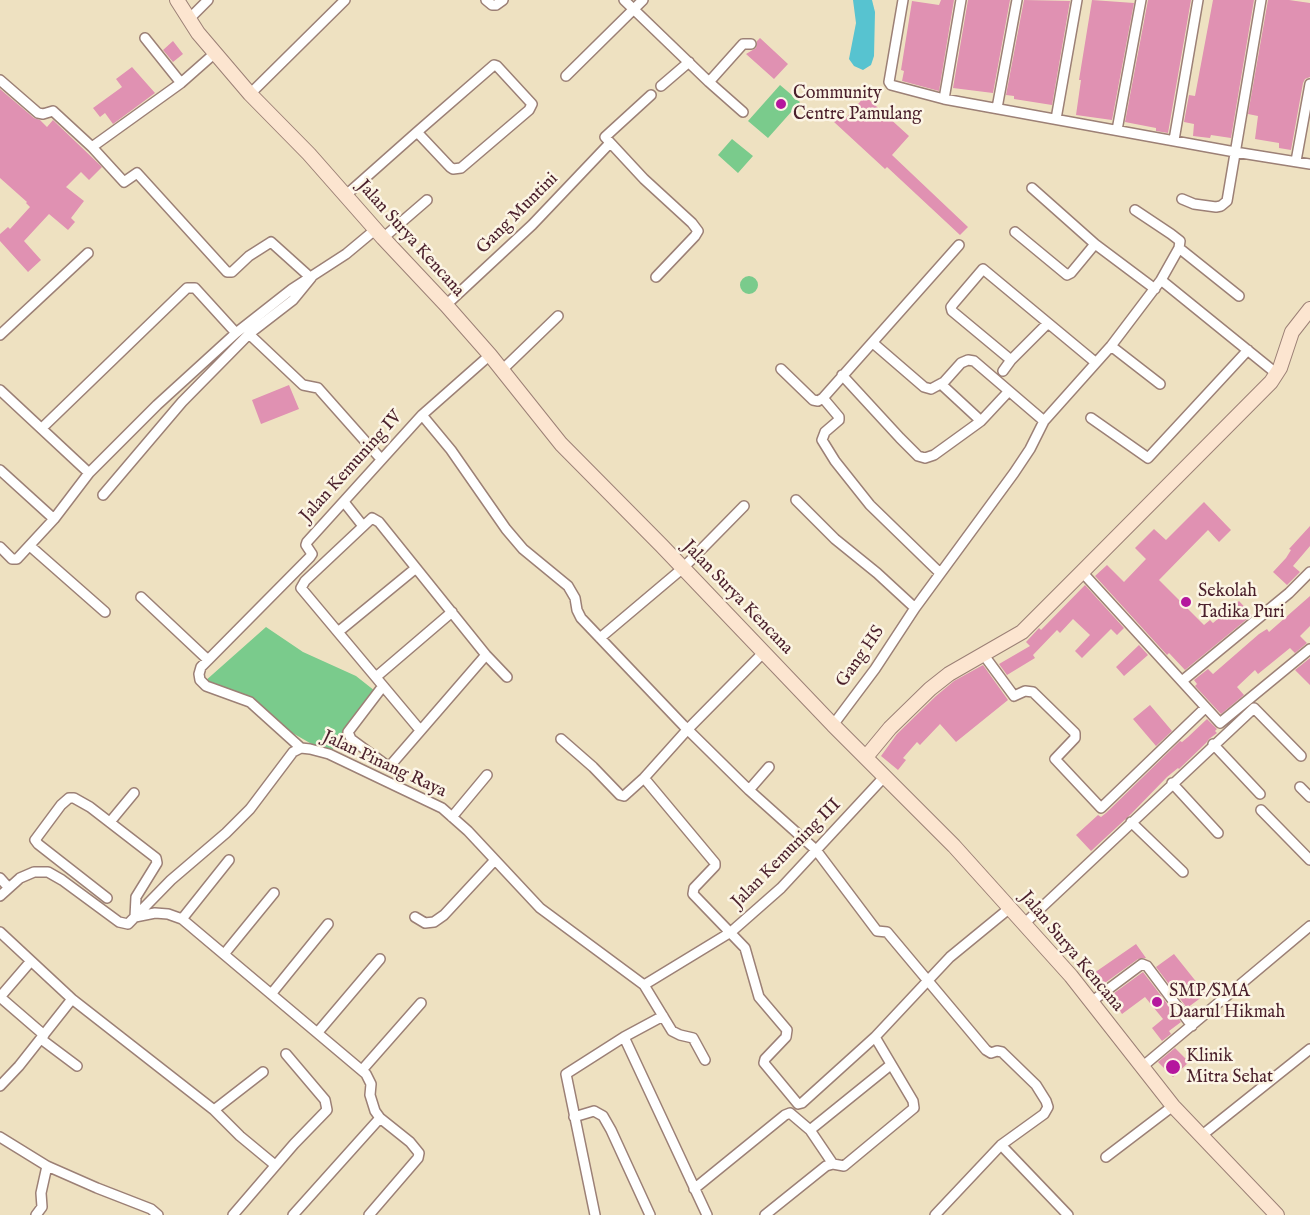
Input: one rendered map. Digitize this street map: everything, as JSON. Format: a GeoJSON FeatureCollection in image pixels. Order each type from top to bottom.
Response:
{"type":"FeatureCollection","features":[{"type":"Feature","properties":{"kind":"main road","name":"Jalan Surya Kencana"},"geometry":{"type":"LineString","coordinates":[[177,0],[215,53],[250,94],[309,154],[379,234],[446,305],[561,444],[1011,907],[1091,1002],[1173,1106],[1277,1215]]}},
{"type":"Feature","properties":{"kind":"main road"},"geometry":{"type":"LineString","coordinates":[[866,757],[890,728],[930,689],[948,674],[1022,632],[1082,573],[1277,374],[1292,332],[1310,309]]}},
{"type":"Feature","properties":{"kind":"street"},"geometry":{"type":"LineString","coordinates":[[189,19],[208,0]]}},
{"type":"Feature","properties":{"kind":"street"},"geometry":{"type":"LineString","coordinates":[[250,94],[345,0]]}},
{"type":"Feature","properties":{"kind":"street"},"geometry":{"type":"LineString","coordinates":[[486,0],[492,5],[503,0]]}},
{"type":"Feature","properties":{"kind":"street"},"geometry":{"type":"LineString","coordinates":[[624,0],[743,112]]}},
{"type":"Feature","properties":{"kind":"street"},"geometry":{"type":"LineString","coordinates":[[566,76],[643,0]]}},
{"type":"Feature","properties":{"kind":"street"},"geometry":{"type":"LineString","coordinates":[[903,0],[890,84],[944,99],[1310,164]]}},
{"type":"Feature","properties":{"kind":"street"},"geometry":{"type":"LineString","coordinates":[[944,99],[961,0]]}},
{"type":"Feature","properties":{"kind":"street"},"geometry":{"type":"LineString","coordinates":[[997,108],[1017,0]]}},
{"type":"Feature","properties":{"kind":"street"},"geometry":{"type":"LineString","coordinates":[[1056,119],[1077,0]]}},
{"type":"Feature","properties":{"kind":"street"},"geometry":{"type":"LineString","coordinates":[[1117,130],[1142,0]]}},
{"type":"Feature","properties":{"kind":"street"},"geometry":{"type":"LineString","coordinates":[[1174,140],[1198,0]]}},
{"type":"Feature","properties":{"kind":"street"},"geometry":{"type":"LineString","coordinates":[[1182,199],[1194,204],[1216,207],[1227,201],[1261,0]]}},
{"type":"Feature","properties":{"kind":"street"},"geometry":{"type":"LineString","coordinates":[[145,38],[182,83]]}},
{"type":"Feature","properties":{"kind":"street"},"geometry":{"type":"LineString","coordinates":[[709,82],[743,44],[751,44]]}},
{"type":"Feature","properties":{"kind":"street"},"geometry":{"type":"LineString","coordinates":[[92,147],[182,83],[215,53]]}},
{"type":"Feature","properties":{"kind":"street"},"geometry":{"type":"LineString","coordinates":[[661,86],[689,63]]}},
{"type":"Feature","properties":{"kind":"street"},"geometry":{"type":"LineString","coordinates":[[346,195],[417,132],[494,65],[532,104],[529,110],[461,168],[450,167],[417,132]]}},
{"type":"Feature","properties":{"kind":"street"},"geometry":{"type":"LineString","coordinates":[[0,80],[38,113],[53,111],[92,147],[124,182],[137,173],[227,272],[232,272],[249,256],[271,242],[310,278]]}},
{"type":"Feature","properties":{"kind":"street"},"geometry":{"type":"LineString","coordinates":[[1296,161],[1310,84]]}},
{"type":"Feature","properties":{"kind":"street","name":"Gang Muntini"},"geometry":{"type":"LineString","coordinates":[[446,305],[532,225],[610,143],[605,136],[651,95]]}},
{"type":"Feature","properties":{"kind":"street"},"geometry":{"type":"LineString","coordinates":[[610,143],[644,180],[698,231],[656,277]]}},
{"type":"Feature","properties":{"kind":"street"},"geometry":{"type":"LineString","coordinates":[[1032,188],[1095,244],[1158,284],[1277,374]]}},
{"type":"Feature","properties":{"kind":"street"},"geometry":{"type":"LineString","coordinates":[[0,547],[15,559],[54,519],[89,473],[157,405],[236,333],[292,289],[379,234],[427,200]]}},
{"type":"Feature","properties":{"kind":"street"},"geometry":{"type":"LineString","coordinates":[[1135,210],[1180,241],[1179,248],[1239,296]]}},
{"type":"Feature","properties":{"kind":"street"},"geometry":{"type":"LineString","coordinates":[[1015,232],[1067,275],[1095,244]]}},
{"type":"Feature","properties":{"kind":"street"},"geometry":{"type":"LineString","coordinates":[[780,369],[813,400],[818,401],[823,398],[959,245]]}},
{"type":"Feature","properties":{"kind":"street","name":"Gang HS"},"geometry":{"type":"LineString","coordinates":[[833,725],[1014,473],[1030,449],[1044,421],[1111,346],[1158,284],[1179,248]]}},
{"type":"Feature","properties":{"kind":"street"},"geometry":{"type":"LineString","coordinates":[[0,335],[88,253]]}},
{"type":"Feature","properties":{"kind":"street"},"geometry":{"type":"LineString","coordinates":[[1011,360],[952,312],[951,307],[983,269],[1095,363]]}},
{"type":"Feature","properties":{"kind":"street"},"geometry":{"type":"LineString","coordinates":[[103,495],[182,402],[249,334],[293,300],[310,278]]}},
{"type":"Feature","properties":{"kind":"street"},"geometry":{"type":"LineString","coordinates":[[42,428],[187,288],[195,288],[236,333]]}},
{"type":"Feature","properties":{"kind":"street"},"geometry":{"type":"LineString","coordinates":[[501,370],[558,316]]}},
{"type":"Feature","properties":{"kind":"street"},"geometry":{"type":"LineString","coordinates":[[1003,371],[1048,323]]}},
{"type":"Feature","properties":{"kind":"street"},"geometry":{"type":"LineString","coordinates":[[249,334],[303,385],[318,388],[381,459]]}},
{"type":"Feature","properties":{"kind":"street"},"geometry":{"type":"LineString","coordinates":[[873,342],[924,387],[931,389],[941,384],[961,363],[971,359],[1044,421]]}},
{"type":"Feature","properties":{"kind":"street"},"geometry":{"type":"LineString","coordinates":[[1111,346],[1160,384]]}},
{"type":"Feature","properties":{"kind":"street"},"geometry":{"type":"LineString","coordinates":[[1092,418],[1148,459],[1248,350]]}},
{"type":"Feature","properties":{"kind":"street","name":"Jalan Kemuning IV"},"geometry":{"type":"LineString","coordinates":[[208,660],[310,557],[312,554],[306,545],[307,542],[381,459],[422,415],[490,356]]}},
{"type":"Feature","properties":{"kind":"street"},"geometry":{"type":"LineString","coordinates":[[842,375],[900,438],[922,458],[934,454],[981,421],[1009,391]]}},
{"type":"Feature","properties":{"kind":"street"},"geometry":{"type":"LineString","coordinates":[[941,384],[981,421]]}},
{"type":"Feature","properties":{"kind":"street"},"geometry":{"type":"LineString","coordinates":[[0,390],[89,473]]}},
{"type":"Feature","properties":{"kind":"street"},"geometry":{"type":"LineString","coordinates":[[823,398],[840,417],[825,432],[822,440],[835,461],[870,505],[940,573]]}},
{"type":"Feature","properties":{"kind":"street"},"geometry":{"type":"LineString","coordinates":[[422,415],[451,450],[506,529],[524,549],[568,586],[575,598],[581,618],[687,729],[749,790],[816,850],[877,932],[887,932],[986,1050],[991,1053],[1002,1052],[1036,1085],[1048,1107],[1044,1114],[1001,1145],[935,1215]]}},
{"type":"Feature","properties":{"kind":"street"},"geometry":{"type":"LineString","coordinates":[[0,470],[54,519]]}},
{"type":"Feature","properties":{"kind":"street"},"geometry":{"type":"LineString","coordinates":[[796,500],[835,539],[915,608]]}},
{"type":"Feature","properties":{"kind":"street"},"geometry":{"type":"LineString","coordinates":[[344,502],[363,526]]}},
{"type":"Feature","properties":{"kind":"street"},"geometry":{"type":"LineString","coordinates":[[600,638],[683,568],[744,506]]}},
{"type":"Feature","properties":{"kind":"street"},"geometry":{"type":"LineString","coordinates":[[420,730],[301,588],[305,581],[372,518],[376,519],[486,655],[507,677]]}},
{"type":"Feature","properties":{"kind":"street"},"geometry":{"type":"LineString","coordinates":[[30,546],[105,612]]}},
{"type":"Feature","properties":{"kind":"street"},"geometry":{"type":"LineString","coordinates":[[338,632],[416,568]]}},
{"type":"Feature","properties":{"kind":"street"},"geometry":{"type":"LineString","coordinates":[[1182,681],[1310,572]]}},
{"type":"Feature","properties":{"kind":"street"},"geometry":{"type":"LineString","coordinates":[[1082,573],[1220,723],[1310,649]]}},
{"type":"Feature","properties":{"kind":"street"},"geometry":{"type":"LineString","coordinates":[[141,597],[208,660],[201,667],[199,674],[200,680],[206,686],[250,702],[301,748]]}},
{"type":"Feature","properties":{"kind":"street"},"geometry":{"type":"LineString","coordinates":[[376,677],[452,612]]}},
{"type":"Feature","properties":{"kind":"street"},"geometry":{"type":"LineString","coordinates":[[561,739],[594,767],[621,796],[624,796],[644,778],[687,729],[764,653]]}},
{"type":"Feature","properties":{"kind":"street"},"geometry":{"type":"LineString","coordinates":[[983,654],[1014,696],[1024,691],[1033,692],[1075,733],[1075,738],[1054,759],[1101,808],[1205,708]]}},
{"type":"Feature","properties":{"kind":"street"},"geometry":{"type":"LineString","coordinates":[[383,686],[348,731],[349,737],[389,767],[486,655]]}},
{"type":"Feature","properties":{"kind":"street"},"geometry":{"type":"LineString","coordinates":[[1025,923],[1213,744],[1254,708],[1301,756]]}},
{"type":"Feature","properties":{"kind":"street"},"geometry":{"type":"LineString","coordinates":[[1213,744],[1260,794]]}},
{"type":"Feature","properties":{"kind":"street","name":"Jalan Pinang Raya"},"geometry":{"type":"LineString","coordinates":[[135,917],[171,880],[226,833],[250,809],[284,761],[301,748],[328,754],[442,808],[547,913],[644,986]]}},
{"type":"Feature","properties":{"kind":"street"},"geometry":{"type":"LineString","coordinates":[[749,790],[769,767]]}},
{"type":"Feature","properties":{"kind":"street"},"geometry":{"type":"LineString","coordinates":[[452,817],[487,775]]}},
{"type":"Feature","properties":{"kind":"street","name":"Jalan Kemuning III"},"geometry":{"type":"LineString","coordinates":[[644,986],[731,932],[781,888],[885,776]]}},
{"type":"Feature","properties":{"kind":"street"},"geometry":{"type":"LineString","coordinates":[[644,778],[715,864],[694,888],[693,894],[731,932],[748,954],[759,998],[787,1030],[786,1037],[765,1059],[764,1063],[796,1103],[802,1103],[875,1037],[950,957],[1011,907]]}},
{"type":"Feature","properties":{"kind":"street"},"geometry":{"type":"LineString","coordinates":[[1172,783],[1218,833]]}},
{"type":"Feature","properties":{"kind":"street"},"geometry":{"type":"LineString","coordinates":[[1300,787],[1310,796]]}},
{"type":"Feature","properties":{"kind":"street"},"geometry":{"type":"LineString","coordinates":[[110,822],[134,793]]}},
{"type":"Feature","properties":{"kind":"street"},"geometry":{"type":"LineString","coordinates":[[107,897],[35,840],[61,805],[69,798],[74,798],[90,807],[158,861],[136,897],[135,917]]}},
{"type":"Feature","properties":{"kind":"street"},"geometry":{"type":"LineString","coordinates":[[1261,810],[1310,860]]}},
{"type":"Feature","properties":{"kind":"street"},"geometry":{"type":"LineString","coordinates":[[1131,822],[1183,872]]}},
{"type":"Feature","properties":{"kind":"street"},"geometry":{"type":"LineString","coordinates":[[182,919],[229,860]]}},
{"type":"Feature","properties":{"kind":"street"},"geometry":{"type":"LineString","coordinates":[[416,917],[425,923],[434,922],[444,915],[495,860]]}},
{"type":"Feature","properties":{"kind":"street"},"geometry":{"type":"LineString","coordinates":[[0,896],[20,878],[34,872],[48,872],[121,923],[128,924],[135,917],[155,913],[168,914],[182,919],[362,1070],[369,1079],[372,1104],[380,1118],[410,1142],[419,1154],[369,1215]]}},
{"type":"Feature","properties":{"kind":"street"},"geometry":{"type":"LineString","coordinates":[[0,878],[8,887]]}},
{"type":"Feature","properties":{"kind":"street"},"geometry":{"type":"LineString","coordinates":[[225,953],[274,893]]}},
{"type":"Feature","properties":{"kind":"street"},"geometry":{"type":"LineString","coordinates":[[272,993],[328,924]]}},
{"type":"Feature","properties":{"kind":"street"},"geometry":{"type":"LineString","coordinates":[[1142,1067],[1310,926]]}},
{"type":"Feature","properties":{"kind":"street"},"geometry":{"type":"LineString","coordinates":[[0,932],[72,999],[214,1110],[240,1136],[275,1165]]}},
{"type":"Feature","properties":{"kind":"street"},"geometry":{"type":"LineString","coordinates":[[318,1032],[380,959]]}},
{"type":"Feature","properties":{"kind":"street"},"geometry":{"type":"LineString","coordinates":[[31,961],[0,997],[77,1066]]}},
{"type":"Feature","properties":{"kind":"street"},"geometry":{"type":"LineString","coordinates":[[1091,1002],[1142,964],[1147,966],[1192,1026]]}},
{"type":"Feature","properties":{"kind":"street"},"geometry":{"type":"LineString","coordinates":[[644,986],[676,1034],[693,1038],[705,1060]]}},
{"type":"Feature","properties":{"kind":"street"},"geometry":{"type":"LineString","coordinates":[[0,1086],[43,1037],[72,999]]}},
{"type":"Feature","properties":{"kind":"street"},"geometry":{"type":"LineString","coordinates":[[362,1070],[421,1003]]}},
{"type":"Feature","properties":{"kind":"street"},"geometry":{"type":"LineString","coordinates":[[595,1215],[566,1078],[567,1072],[663,1016]]}},
{"type":"Feature","properties":{"kind":"street"},"geometry":{"type":"LineString","coordinates":[[624,1037],[707,1215]]}},
{"type":"Feature","properties":{"kind":"street"},"geometry":{"type":"LineString","coordinates":[[765,1215],[818,1172],[833,1164],[844,1166],[914,1108],[913,1101],[875,1037]]}},
{"type":"Feature","properties":{"kind":"street"},"geometry":{"type":"LineString","coordinates":[[1201,1136],[1310,1049]]}},
{"type":"Feature","properties":{"kind":"street"},"geometry":{"type":"LineString","coordinates":[[233,1215],[275,1165],[327,1110],[325,1100],[286,1054]]}},
{"type":"Feature","properties":{"kind":"street"},"geometry":{"type":"LineString","coordinates":[[810,1130],[888,1067]]}},
{"type":"Feature","properties":{"kind":"street"},"geometry":{"type":"LineString","coordinates":[[214,1110],[263,1072]]}},
{"type":"Feature","properties":{"kind":"street"},"geometry":{"type":"LineString","coordinates":[[1106,1157],[1173,1106]]}},
{"type":"Feature","properties":{"kind":"street"},"geometry":{"type":"LineString","coordinates":[[574,1117],[594,1111],[603,1116],[650,1215]]}},
{"type":"Feature","properties":{"kind":"street"},"geometry":{"type":"LineString","coordinates":[[694,1189],[792,1113],[810,1130],[833,1164]]}},
{"type":"Feature","properties":{"kind":"street"},"geometry":{"type":"LineString","coordinates":[[293,1215],[380,1118]]}},
{"type":"Feature","properties":{"kind":"street"},"geometry":{"type":"LineString","coordinates":[[0,1137],[47,1166],[151,1209],[158,1215]]}},
{"type":"Feature","properties":{"kind":"street"},"geometry":{"type":"LineString","coordinates":[[1001,1145],[1068,1215]]}},
{"type":"Feature","properties":{"kind":"street"},"geometry":{"type":"LineString","coordinates":[[36,1215],[42,1207],[41,1193],[47,1166]]}},
{"type":"Feature","properties":{"kind":"green space"},"geometry":{"type":"Polygon","coordinates":[[[780,85],[800,102],[768,138],[748,121],[780,85]]]}},
{"type":"Feature","properties":{"kind":"green space"},"geometry":{"type":"Polygon","coordinates":[[[732,139],[753,156],[738,173],[718,155],[732,139]]]}},
{"type":"Feature","properties":{"kind":"green space"},"geometry":{"type":"Polygon","coordinates":[[[749,276],[755,279],[758,285],[755,291],[749,294],[743,291],[740,285],[743,279],[749,276]]]}},
{"type":"Feature","properties":{"kind":"green space"},"geometry":{"type":"Polygon","coordinates":[[[266,627],[303,652],[356,676],[375,691],[329,754],[204,682],[266,627]]]}},
{"type":"Feature","properties":{"kind":"water"},"geometry":{"type":"Polygon","coordinates":[[[853,0],[872,0],[875,12],[874,56],[871,65],[863,70],[854,66],[849,59],[856,23],[853,0]]]}},
{"type":"Feature","properties":{"kind":"building"},"geometry":{"type":"Polygon","coordinates":[[[941,0],[954,0],[939,91],[902,81],[904,71],[901,70],[912,1],[939,5],[941,0]]]}},
{"type":"Feature","properties":{"kind":"building"},"geometry":{"type":"Polygon","coordinates":[[[968,0],[1010,0],[993,93],[953,88],[968,0]]]}},
{"type":"Feature","properties":{"kind":"building"},"geometry":{"type":"Polygon","coordinates":[[[1024,0],[1070,1],[1052,105],[1014,99],[1014,96],[1006,95],[1024,0]]]}},
{"type":"Feature","properties":{"kind":"building"},"geometry":{"type":"Polygon","coordinates":[[[1092,0],[1134,3],[1112,120],[1076,115],[1081,80],[1079,80],[1092,0]]]}},
{"type":"Feature","properties":{"kind":"building"},"geometry":{"type":"Polygon","coordinates":[[[1148,0],[1191,0],[1168,133],[1156,131],[1156,128],[1125,122],[1148,0]]]}},
{"type":"Feature","properties":{"kind":"building"},"geometry":{"type":"Polygon","coordinates":[[[1213,0],[1254,0],[1231,138],[1211,135],[1210,138],[1193,136],[1194,124],[1184,122],[1189,95],[1195,96],[1213,0]]]}},
{"type":"Feature","properties":{"kind":"building"},"geometry":{"type":"Polygon","coordinates":[[[1268,0],[1310,3],[1310,77],[1303,83],[1291,150],[1279,148],[1279,143],[1255,139],[1258,116],[1248,114],[1268,0]]]}},
{"type":"Feature","properties":{"kind":"building"},"geometry":{"type":"Polygon","coordinates":[[[760,38],[788,64],[774,79],[746,54],[756,48],[760,38]]]}},
{"type":"Feature","properties":{"kind":"building"},"geometry":{"type":"Polygon","coordinates":[[[173,41],[183,54],[173,62],[163,50],[173,41]]]}},
{"type":"Feature","properties":{"kind":"building"},"geometry":{"type":"Polygon","coordinates":[[[132,67],[155,93],[113,124],[105,113],[100,117],[93,108],[122,87],[116,79],[132,67]]]}},
{"type":"Feature","properties":{"kind":"building"},"geometry":{"type":"Polygon","coordinates":[[[0,89],[47,127],[53,120],[102,167],[89,180],[81,172],[66,187],[84,201],[71,218],[75,222],[68,230],[49,214],[24,241],[41,260],[28,272],[0,241],[0,234],[8,227],[10,229],[30,207],[0,178],[0,89]]]}},
{"type":"Feature","properties":{"kind":"building"},"geometry":{"type":"Polygon","coordinates":[[[865,96],[909,136],[892,155],[968,227],[960,235],[887,167],[885,169],[834,122],[842,114],[846,118],[865,96]]]}},
{"type":"Feature","properties":{"kind":"building"},"geometry":{"type":"Polygon","coordinates":[[[289,385],[299,409],[261,424],[252,400],[289,385]]]}},
{"type":"Feature","properties":{"kind":"building"},"geometry":{"type":"Polygon","coordinates":[[[1204,502],[1231,530],[1219,542],[1208,530],[1159,580],[1204,625],[1210,620],[1213,623],[1239,601],[1252,615],[1185,670],[1169,653],[1167,655],[1095,576],[1107,565],[1124,582],[1146,559],[1135,548],[1154,529],[1166,540],[1204,502]]]}},
{"type":"Feature","properties":{"kind":"building"},"geometry":{"type":"Polygon","coordinates":[[[1310,526],[1310,546],[1293,566],[1300,572],[1287,585],[1273,572],[1286,558],[1291,550],[1289,549],[1310,526]]]}},
{"type":"Feature","properties":{"kind":"building"},"geometry":{"type":"Polygon","coordinates":[[[1085,585],[1124,628],[1117,635],[1111,629],[1082,658],[1075,651],[1090,635],[1073,619],[1060,633],[1057,630],[1033,655],[1035,658],[1007,675],[999,664],[1030,646],[1026,642],[1085,585]]]}},
{"type":"Feature","properties":{"kind":"building"},"geometry":{"type":"Polygon","coordinates":[[[1310,596],[1310,626],[1300,636],[1307,643],[1295,653],[1290,648],[1258,674],[1255,670],[1237,687],[1244,695],[1221,714],[1195,686],[1197,684],[1194,680],[1208,669],[1213,674],[1259,634],[1267,629],[1269,632],[1310,596]]]}},
{"type":"Feature","properties":{"kind":"building"},"geometry":{"type":"Polygon","coordinates":[[[1139,645],[1148,655],[1124,676],[1116,667],[1139,645]]]}},
{"type":"Feature","properties":{"kind":"building"},"geometry":{"type":"Polygon","coordinates":[[[1310,658],[1310,685],[1295,670],[1310,658]]]}},
{"type":"Feature","properties":{"kind":"building"},"geometry":{"type":"Polygon","coordinates":[[[983,665],[1008,700],[956,742],[940,724],[920,745],[917,742],[903,758],[906,760],[898,770],[881,756],[897,734],[936,696],[954,681],[983,665]]]}},
{"type":"Feature","properties":{"kind":"building"},"geometry":{"type":"Polygon","coordinates":[[[1150,705],[1172,731],[1156,746],[1133,719],[1150,705]]]}},
{"type":"Feature","properties":{"kind":"building"},"geometry":{"type":"Polygon","coordinates":[[[1207,719],[1217,729],[1215,731],[1217,733],[1179,769],[1167,777],[1091,851],[1076,835],[1098,815],[1101,817],[1106,813],[1180,741],[1182,742],[1207,719]]]}},
{"type":"Feature","properties":{"kind":"building"},"geometry":{"type":"Polygon","coordinates":[[[1136,944],[1146,958],[1138,959],[1102,985],[1094,973],[1136,944]]]}},
{"type":"Feature","properties":{"kind":"building"},"geometry":{"type":"Polygon","coordinates":[[[1174,954],[1206,994],[1187,1008],[1156,967],[1174,954]]]}},
{"type":"Feature","properties":{"kind":"building"},"geometry":{"type":"Polygon","coordinates":[[[1143,972],[1181,1022],[1169,1031],[1171,1034],[1162,1041],[1152,1028],[1163,1019],[1145,997],[1122,1014],[1110,996],[1143,972]]]}},
{"type":"Feature","properties":{"kind":"building","name":"Klinik Mitra Sehat"},"geometry":{"type":"Polygon","coordinates":[[[1175,1048],[1189,1062],[1173,1077],[1158,1062],[1175,1048]]]}},
{"type":"Feature","properties":{"kind":"place","name":"Community Centre Pamulang"},"geometry":{"type":"Point","coordinates":[781,104]}},
{"type":"Feature","properties":{"kind":"place","name":"Sekolah Tadika Puri"},"geometry":{"type":"Point","coordinates":[1186,602]}},
{"type":"Feature","properties":{"kind":"place","name":"SMP/SMA Daarul Hikmah"},"geometry":{"type":"Point","coordinates":[1157,1002]}},
{"type":"Feature","properties":{"kind":"place","name":"Klinik Mitra Sehat"},"geometry":{"type":"Point","coordinates":[1173,1067]}}]}
